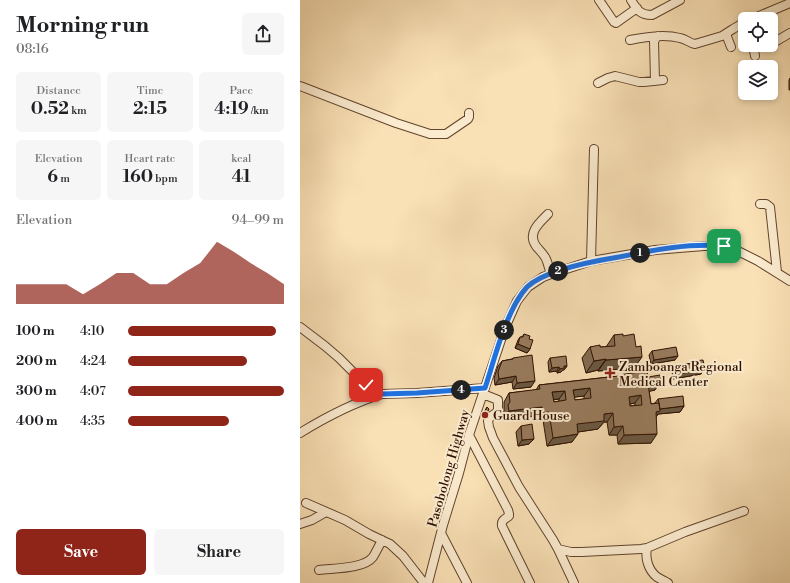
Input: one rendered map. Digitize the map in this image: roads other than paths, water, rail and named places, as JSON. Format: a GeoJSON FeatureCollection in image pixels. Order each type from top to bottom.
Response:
{"type":"FeatureCollection","features":[{"type":"Feature","properties":{"kind":"street"},"geometry":{"type":"LineString","coordinates":[[599,0],[616,23],[637,8]]}},
{"type":"Feature","properties":{"kind":"street"},"geometry":{"type":"LineString","coordinates":[[631,0],[639,12],[652,15],[680,0]]}},
{"type":"Feature","properties":{"kind":"street"},"geometry":{"type":"LineString","coordinates":[[769,12],[790,3]]}},
{"type":"Feature","properties":{"kind":"street"},"geometry":{"type":"LineString","coordinates":[[630,40],[658,36],[680,37],[691,44],[694,44],[722,36],[738,26]]}},
{"type":"Feature","properties":{"kind":"street"},"geometry":{"type":"LineString","coordinates":[[778,41],[790,33]]}},
{"type":"Feature","properties":{"kind":"street"},"geometry":{"type":"LineString","coordinates":[[726,34],[731,47]]}},
{"type":"Feature","properties":{"kind":"street"},"geometry":{"type":"LineString","coordinates":[[598,83],[615,76],[639,82],[659,80],[654,46],[654,41],[658,36]]}},
{"type":"Feature","properties":{"kind":"street"},"geometry":{"type":"LineString","coordinates":[[754,52],[755,56]]}},
{"type":"Feature","properties":{"kind":"street"},"geometry":{"type":"LineString","coordinates":[[300,86],[430,134],[446,134],[468,119],[469,113]]}},
{"type":"Feature","properties":{"kind":"street"},"geometry":{"type":"LineString","coordinates":[[591,262],[594,149]]}},
{"type":"Feature","properties":{"kind":"street"},"geometry":{"type":"LineString","coordinates":[[760,204],[766,204],[770,207],[777,272]]}},
{"type":"Feature","properties":{"kind":"street"},"geometry":{"type":"LineString","coordinates":[[548,214],[536,227],[533,232],[533,238],[535,244],[546,258],[550,274]]}},
{"type":"Feature","properties":{"kind":"street","name":"Pasobolong Highway"},"geometry":{"type":"LineString","coordinates":[[428,583],[469,435],[505,328],[516,302],[528,287],[550,274],[591,262],[655,250],[694,246],[724,246],[736,250],[777,272],[790,281]]}},
{"type":"Feature","properties":{"kind":"street"},"geometry":{"type":"LineString","coordinates":[[300,327],[326,346],[372,390],[382,394]]}},
{"type":"Feature","properties":{"kind":"street"},"geometry":{"type":"LineString","coordinates":[[300,433],[349,406],[382,394],[484,391],[498,400],[497,412],[490,417],[488,421],[493,438],[519,487],[553,540],[574,583]]}},
{"type":"Feature","properties":{"kind":"street"},"geometry":{"type":"LineString","coordinates":[[469,435],[508,510],[509,516],[504,519],[502,526],[530,583]]}},
{"type":"Feature","properties":{"kind":"street"},"geometry":{"type":"LineString","coordinates":[[306,503],[345,520],[368,534],[390,544],[403,556],[424,583]]}},
{"type":"Feature","properties":{"kind":"street"},"geometry":{"type":"LineString","coordinates":[[558,549],[571,552],[582,552],[647,548],[685,532],[744,511]]}},
{"type":"Feature","properties":{"kind":"street"},"geometry":{"type":"LineString","coordinates":[[300,524],[312,520],[326,512]]}},
{"type":"Feature","properties":{"kind":"street"},"geometry":{"type":"LineString","coordinates":[[441,533],[467,583]]}},
{"type":"Feature","properties":{"kind":"street"},"geometry":{"type":"LineString","coordinates":[[319,570],[365,563],[373,557],[382,540]]}},
{"type":"Feature","properties":{"kind":"street"},"geometry":{"type":"LineString","coordinates":[[647,548],[646,560],[652,572],[657,577],[668,583]]}},
{"type":"Feature","properties":{"kind":"place","name":"Zamboanga Regional Medical Center"},"geometry":{"type":"Point","coordinates":[610,373]}},
{"type":"Feature","properties":{"kind":"place","name":"Guard House"},"geometry":{"type":"Point","coordinates":[485,415]}}]}
